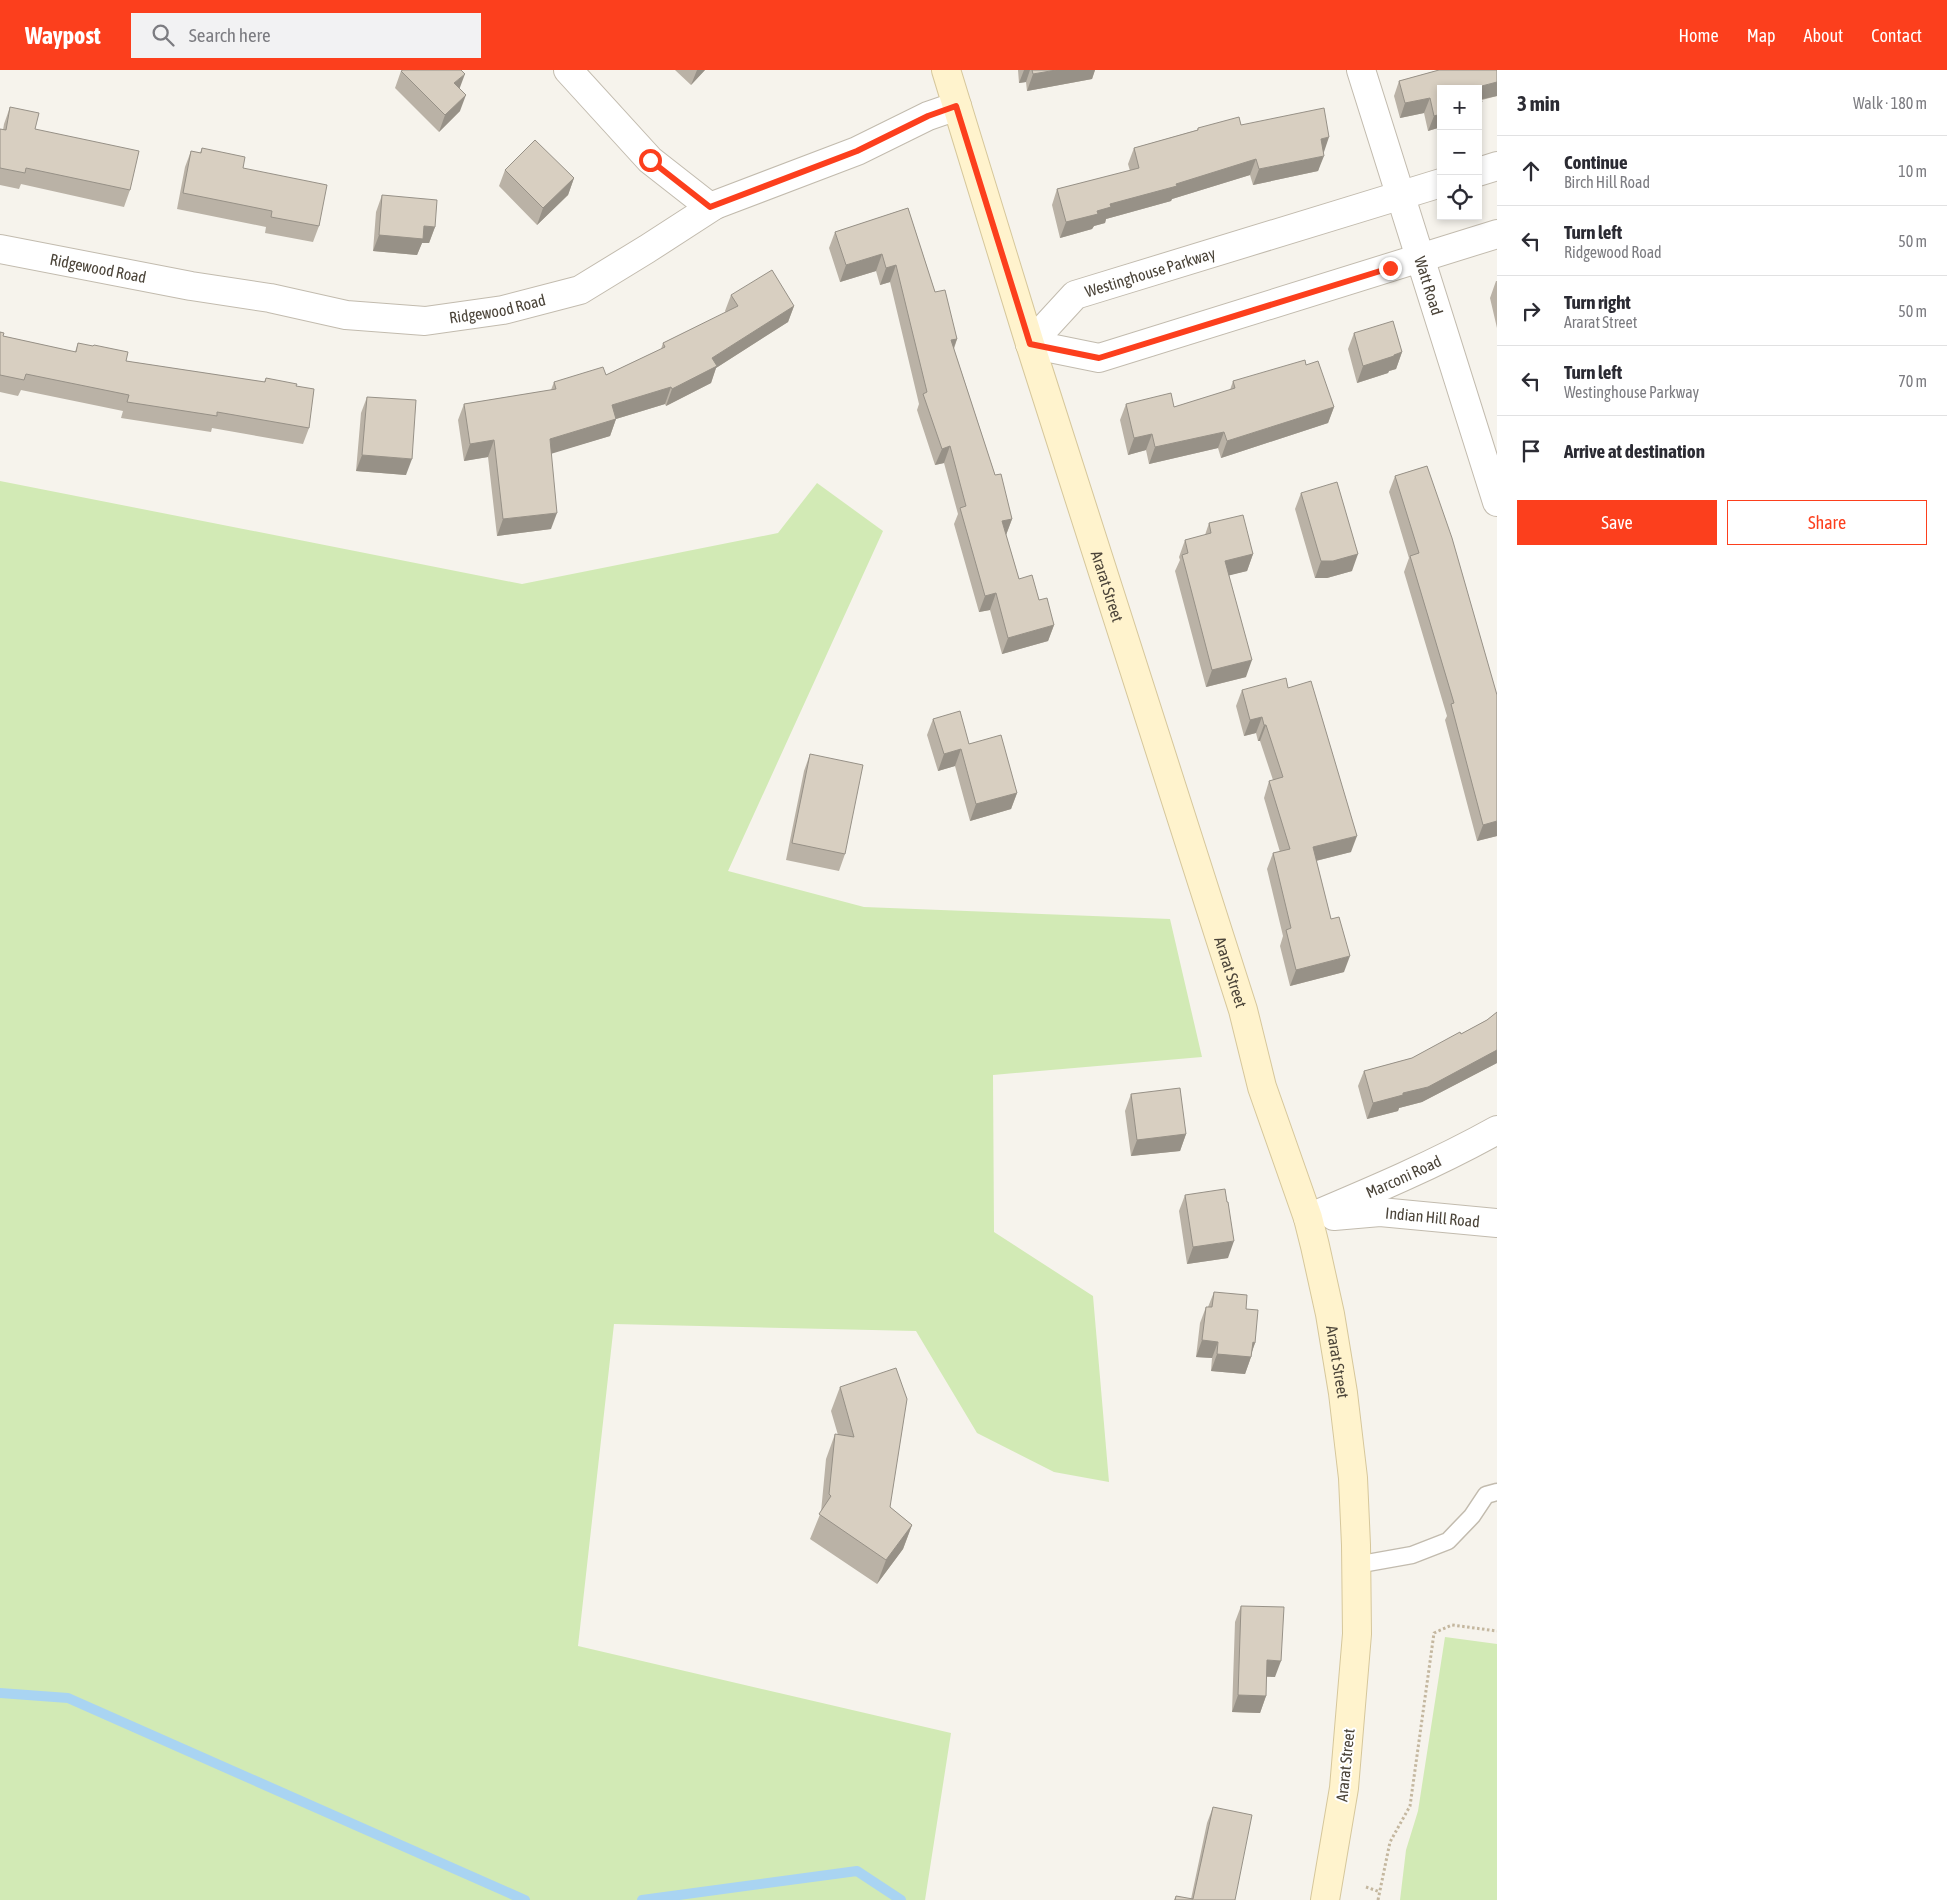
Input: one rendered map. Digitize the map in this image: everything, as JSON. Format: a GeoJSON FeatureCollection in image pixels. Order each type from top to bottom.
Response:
{"type":"FeatureCollection","features":[{"type":"Feature","properties":{"kind":"main road","name":"Ararat Street"},"geometry":{"type":"LineString","coordinates":[[946,70],[1030,344],[1243,1010],[1262,1087],[1308,1218],[1330,1314],[1343,1393],[1353,1478],[1357,1634],[1344,1788],[1325,1900]]}},
{"type":"Feature","properties":{"kind":"street"},"geometry":{"type":"LineString","coordinates":[[568,70],[650,160],[710,207],[715,205]]}},
{"type":"Feature","properties":{"kind":"street","name":"Watt Road"},"geometry":{"type":"LineString","coordinates":[[1362,70],[1497,502]]}},
{"type":"Feature","properties":{"kind":"street","name":"Ridgewood Road"},"geometry":{"type":"LineString","coordinates":[[0,249],[191,286],[270,298],[346,315],[425,321],[503,310],[580,290],[715,205],[857,151],[928,116],[956,106]]}},
{"type":"Feature","properties":{"kind":"street"},"geometry":{"type":"LineString","coordinates":[[1482,171],[1497,166]]}},
{"type":"Feature","properties":{"kind":"street","name":"Westinghouse Parkway"},"geometry":{"type":"LineString","coordinates":[[1030,344],[1075,295],[1437,184]]}},
{"type":"Feature","properties":{"kind":"street"},"geometry":{"type":"LineString","coordinates":[[1030,344],[1099,358],[1497,234]]}},
{"type":"Feature","properties":{"kind":"street","name":"Marconi Road"},"geometry":{"type":"LineString","coordinates":[[1308,1218],[1451,1156],[1497,1130]]}},
{"type":"Feature","properties":{"kind":"street","name":"Indian Hill Road"},"geometry":{"type":"LineString","coordinates":[[1308,1218],[1380,1212],[1497,1222]]}},
{"type":"Feature","properties":{"kind":"lane"},"geometry":{"type":"LineString","coordinates":[[1356,1565],[1412,1555],[1448,1541],[1472,1516],[1486,1495],[1497,1492]]}},
{"type":"Feature","properties":{"kind":"path"},"geometry":{"type":"LineString","coordinates":[[1378,1900],[1390,1842],[1410,1806],[1434,1633],[1452,1625],[1497,1631]]}},
{"type":"Feature","properties":{"kind":"path"},"geometry":{"type":"LineString","coordinates":[[1366,1887],[1380,1892]]}},
{"type":"Feature","properties":{"kind":"green space"},"geometry":{"type":"Polygon","coordinates":[[[0,481],[522,584],[778,533],[817,483],[883,531],[728,871],[864,907],[1170,919],[1202,1057],[993,1075],[994,1232],[1093,1296],[1109,1482],[1054,1472],[977,1433],[916,1331],[614,1324],[578,1646],[951,1733],[925,1900],[0,1900],[0,481]]]}},
{"type":"Feature","properties":{"kind":"green space"},"geometry":{"type":"Polygon","coordinates":[[[1445,1637],[1497,1644],[1497,1900],[1400,1900],[1406,1850],[1418,1811],[1445,1637]]]}},
{"type":"Feature","properties":{"kind":"building"},"geometry":{"type":"Polygon","coordinates":[[[461,70],[465,74],[454,83],[466,95],[445,115],[401,71],[461,70]]]}},
{"type":"Feature","properties":{"kind":"building"},"geometry":{"type":"Polygon","coordinates":[[[1032,70],[1056,70],[1033,74],[1032,70]]]}},
{"type":"Feature","properties":{"kind":"building"},"geometry":{"type":"Polygon","coordinates":[[[1439,70],[1497,70],[1497,82],[1482,86],[1437,85],[1437,115],[1434,116],[1430,98],[1405,103],[1399,81],[1439,70]]]}},
{"type":"Feature","properties":{"kind":"building"},"geometry":{"type":"Polygon","coordinates":[[[10,107],[39,113],[35,129],[139,151],[130,190],[26,168],[25,173],[0,168],[0,129],[6,130],[10,107]]]}},
{"type":"Feature","properties":{"kind":"building"},"geometry":{"type":"Polygon","coordinates":[[[1324,108],[1329,137],[1321,139],[1324,156],[1259,169],[1256,159],[1176,184],[1177,186],[1110,204],[1111,207],[1097,211],[1098,214],[1066,222],[1057,189],[1139,168],[1134,148],[1239,117],[1241,125],[1324,108]]]}},
{"type":"Feature","properties":{"kind":"building"},"geometry":{"type":"Polygon","coordinates":[[[535,140],[574,178],[543,208],[505,170],[535,140]]]}},
{"type":"Feature","properties":{"kind":"building"},"geometry":{"type":"Polygon","coordinates":[[[202,148],[245,157],[243,168],[327,185],[319,226],[271,217],[272,211],[183,193],[191,151],[201,153],[202,148]]]}},
{"type":"Feature","properties":{"kind":"building"},"geometry":{"type":"Polygon","coordinates":[[[382,195],[437,200],[435,227],[424,226],[423,239],[379,235],[382,195]]]}},
{"type":"Feature","properties":{"kind":"building"},"geometry":{"type":"Polygon","coordinates":[[[908,208],[935,292],[945,290],[957,339],[951,340],[995,475],[1001,474],[1012,519],[1002,521],[1019,579],[1032,575],[1039,600],[1047,598],[1054,625],[1008,638],[996,593],[985,596],[960,508],[966,506],[950,446],[942,449],[923,394],[927,392],[896,265],[886,268],[882,254],[846,265],[835,232],[908,208]]]}},
{"type":"Feature","properties":{"kind":"building"},"geometry":{"type":"Polygon","coordinates":[[[772,270],[794,306],[712,358],[717,366],[672,389],[671,387],[612,405],[616,419],[550,439],[557,513],[503,519],[494,440],[470,444],[464,404],[556,389],[554,382],[603,367],[606,375],[665,347],[663,343],[738,306],[731,295],[772,270]]]}},
{"type":"Feature","properties":{"kind":"building"},"geometry":{"type":"Polygon","coordinates":[[[1393,321],[1402,352],[1363,366],[1354,333],[1393,321]]]}},
{"type":"Feature","properties":{"kind":"building"},"geometry":{"type":"Polygon","coordinates":[[[0,332],[4,333],[3,336],[76,352],[78,343],[94,345],[128,352],[126,361],[265,382],[266,378],[314,389],[309,428],[217,412],[217,416],[127,402],[129,395],[26,374],[24,380],[0,375],[0,332]]]}},
{"type":"Feature","properties":{"kind":"building"},"geometry":{"type":"Polygon","coordinates":[[[1305,360],[1306,365],[1318,361],[1334,407],[1227,441],[1224,432],[1155,447],[1152,434],[1134,438],[1126,404],[1171,393],[1174,407],[1235,388],[1233,381],[1305,360]]]}},
{"type":"Feature","properties":{"kind":"building"},"geometry":{"type":"Polygon","coordinates":[[[367,397],[416,400],[412,459],[362,455],[367,397]]]}},
{"type":"Feature","properties":{"kind":"building"},"geometry":{"type":"Polygon","coordinates":[[[1427,466],[1452,538],[1497,695],[1497,821],[1483,825],[1451,704],[1454,703],[1410,556],[1419,553],[1395,476],[1427,466]]]}},
{"type":"Feature","properties":{"kind":"building"},"geometry":{"type":"Polygon","coordinates":[[[1337,482],[1358,554],[1333,561],[1321,561],[1301,493],[1337,482]]]}},
{"type":"Feature","properties":{"kind":"building"},"geometry":{"type":"Polygon","coordinates":[[[1243,515],[1253,554],[1225,561],[1252,660],[1212,670],[1182,555],[1188,553],[1185,540],[1211,533],[1209,523],[1243,515]]]}},
{"type":"Feature","properties":{"kind":"building"},"geometry":{"type":"Polygon","coordinates":[[[1286,678],[1288,688],[1311,681],[1357,836],[1313,847],[1331,919],[1339,917],[1350,956],[1296,970],[1286,930],[1291,928],[1273,853],[1290,849],[1269,781],[1283,777],[1266,725],[1264,725],[1262,717],[1250,720],[1242,690],[1286,678]]]}},
{"type":"Feature","properties":{"kind":"building"},"geometry":{"type":"Polygon","coordinates":[[[960,711],[969,744],[1001,735],[1017,793],[976,804],[961,749],[944,754],[933,719],[960,711]]]}},
{"type":"Feature","properties":{"kind":"building"},"geometry":{"type":"Polygon","coordinates":[[[810,754],[863,765],[845,854],[792,843],[810,754]]]}},
{"type":"Feature","properties":{"kind":"building"},"geometry":{"type":"Polygon","coordinates":[[[1497,1012],[1497,1050],[1428,1087],[1373,1103],[1364,1071],[1412,1058],[1487,1020],[1497,1012]]]}},
{"type":"Feature","properties":{"kind":"building"},"geometry":{"type":"Polygon","coordinates":[[[1180,1088],[1186,1134],[1137,1140],[1131,1094],[1180,1088]]]}},
{"type":"Feature","properties":{"kind":"building"},"geometry":{"type":"Polygon","coordinates":[[[1225,1189],[1234,1241],[1193,1247],[1185,1195],[1225,1189]]]}},
{"type":"Feature","properties":{"kind":"building"},"geometry":{"type":"Polygon","coordinates":[[[1214,1292],[1247,1295],[1246,1309],[1258,1310],[1255,1343],[1253,1342],[1251,1357],[1217,1354],[1218,1342],[1202,1340],[1206,1307],[1212,1307],[1214,1292]]]}},
{"type":"Feature","properties":{"kind":"building"},"geometry":{"type":"Polygon","coordinates":[[[896,1368],[907,1399],[890,1507],[912,1525],[886,1560],[819,1514],[831,1496],[829,1494],[835,1434],[854,1437],[840,1387],[896,1368]]]}},
{"type":"Feature","properties":{"kind":"building"},"geometry":{"type":"Polygon","coordinates":[[[1241,1606],[1284,1607],[1281,1661],[1267,1660],[1266,1696],[1238,1695],[1241,1606]]]}},
{"type":"Feature","properties":{"kind":"building"},"geometry":{"type":"Polygon","coordinates":[[[1213,1807],[1252,1815],[1235,1900],[1175,1900],[1176,1896],[1193,1899],[1213,1807]]]}},
{"type":"Feature","properties":{"kind":"waterway"},"geometry":{"type":"LineString","coordinates":[[0,1693],[68,1698],[525,1900]]}},
{"type":"Feature","properties":{"kind":"waterway"},"geometry":{"type":"LineString","coordinates":[[642,1900],[857,1871],[901,1900]]}},
{"type":"Feature","properties":{"kind":"route"},"geometry":{"type":"LineString","coordinates":[[650,160],[710,207],[857,151],[928,116],[956,106],[1030,344],[1099,358],[1390,268]]}}]}
